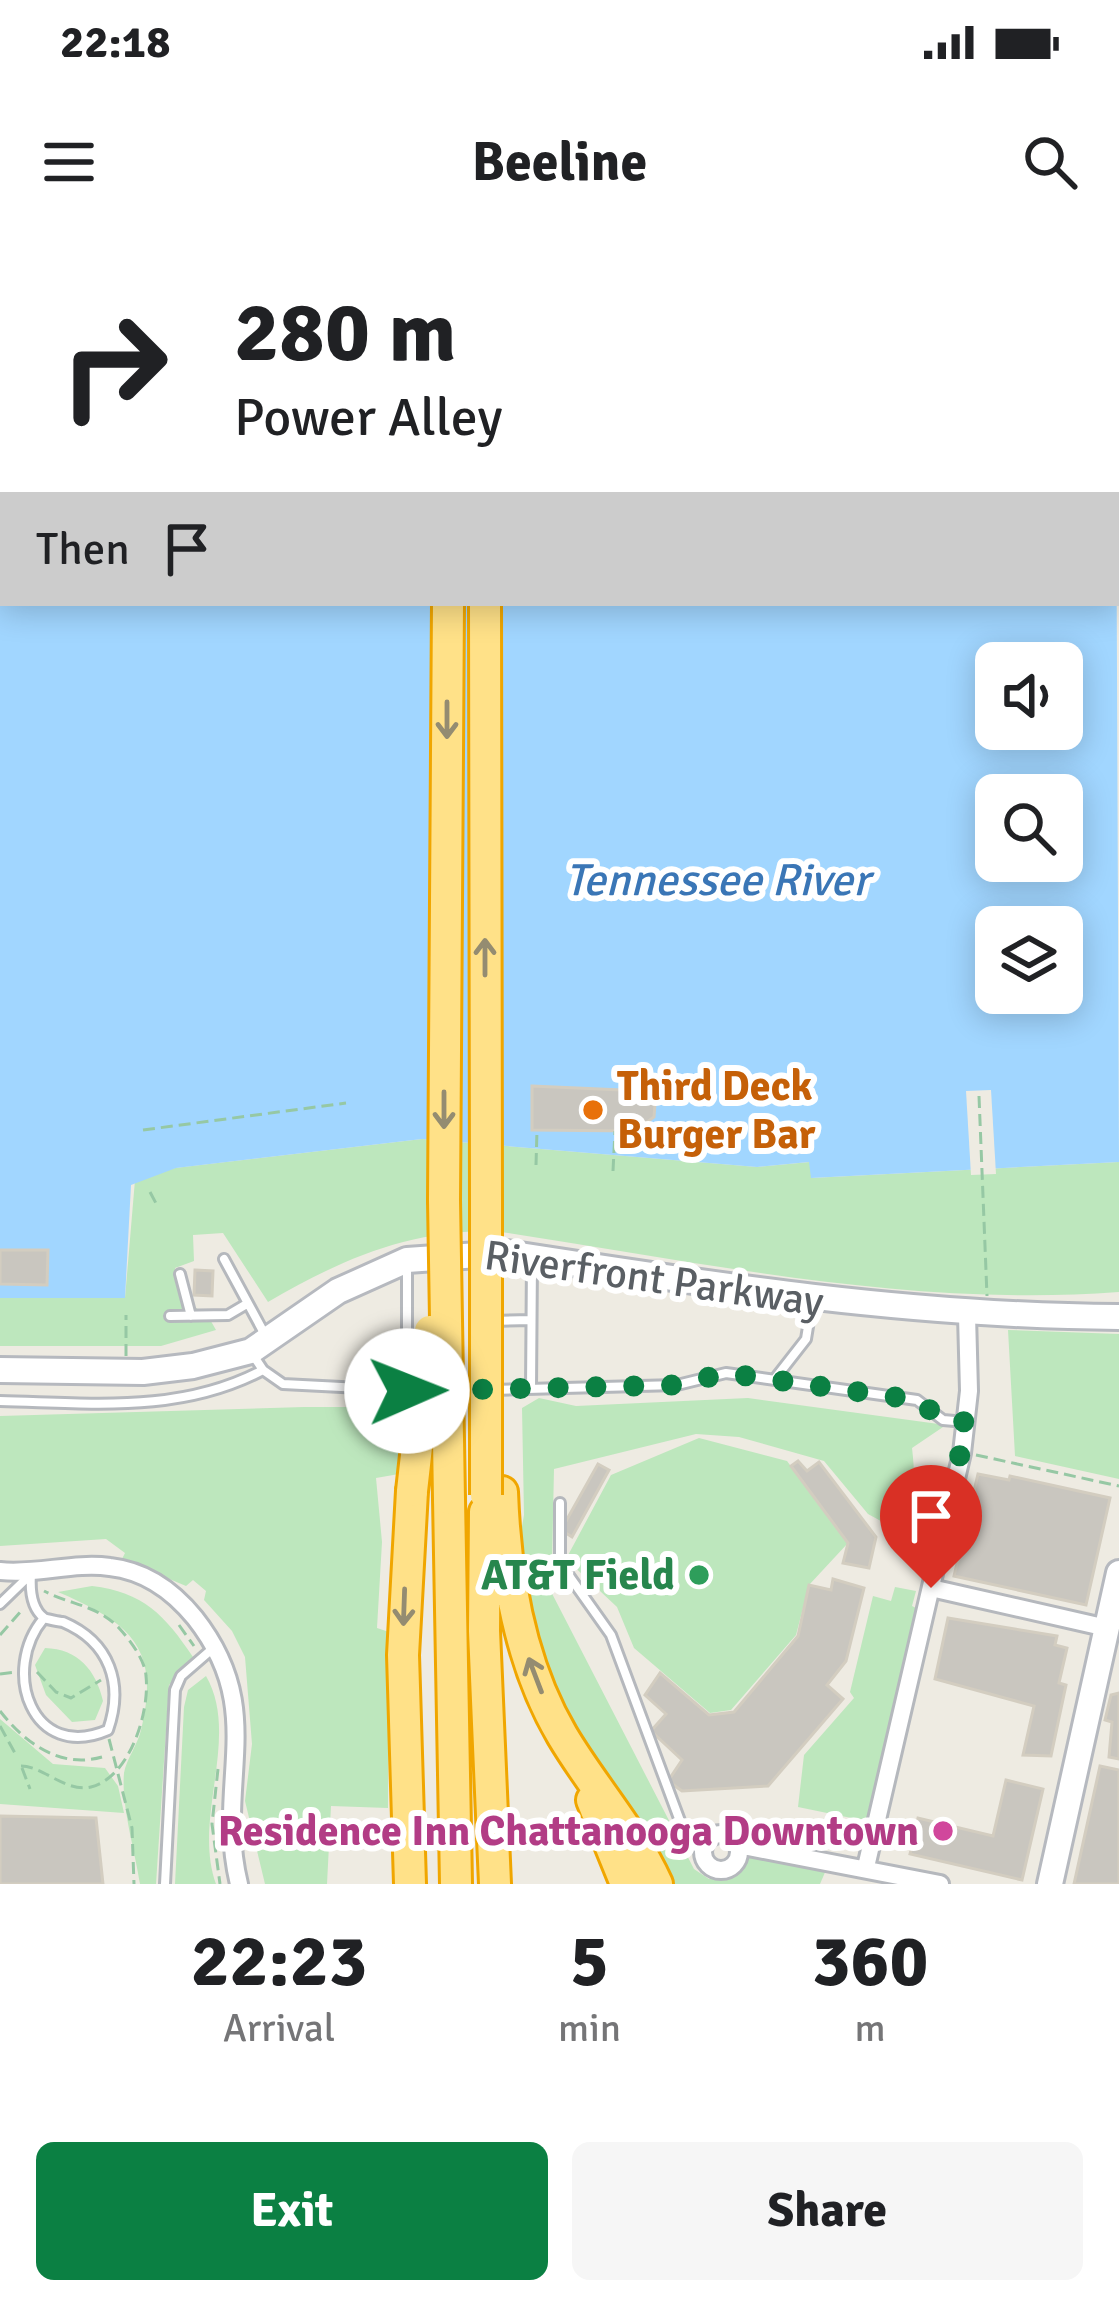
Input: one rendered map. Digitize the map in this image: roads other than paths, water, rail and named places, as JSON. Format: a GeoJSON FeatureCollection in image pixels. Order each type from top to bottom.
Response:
{"type":"FeatureCollection","features":[{"type":"Feature","properties":{"kind":"highway"},"geometry":{"type":"LineString","coordinates":[[448,606],[444,1200],[457,1884]]}},
{"type":"Feature","properties":{"kind":"highway"},"geometry":{"type":"LineString","coordinates":[[486,610],[486,1200],[494,1494],[484,1631],[495,1884]]}},
{"type":"Feature","properties":{"kind":"highway"},"geometry":{"type":"LineString","coordinates":[[410,1884],[403,1655],[412,1491],[444,1200]]}},
{"type":"Feature","properties":{"kind":"highway"},"geometry":{"type":"LineString","coordinates":[[494,1494],[528,1660],[626,1884]]}},
{"type":"Feature","properties":{"kind":"highway"},"geometry":{"type":"LineString","coordinates":[[562,1735],[630,1832],[657,1884]]}},
{"type":"Feature","properties":{"kind":"main road","name":"Riverfront Parkway"},"geometry":{"type":"LineString","coordinates":[[0,1370],[143,1372],[260,1354],[338,1291],[407,1260],[450,1253],[532,1257],[812,1300],[1119,1317]]}},
{"type":"Feature","properties":{"kind":"main road"},"geometry":{"type":"LineString","coordinates":[[1050,1884],[1113,1629],[1119,1573]]}},
{"type":"Feature","properties":{"kind":"street"},"geometry":{"type":"LineString","coordinates":[[868,1873],[962,1453],[977,1310]]}},
{"type":"Feature","properties":{"kind":"street"},"geometry":{"type":"LineString","coordinates":[[0,1571],[31,1574],[82,1567],[138,1573],[184,1605],[217,1646],[237,1706],[231,1838],[239,1884]]}},
{"type":"Feature","properties":{"kind":"street"},"geometry":{"type":"LineString","coordinates":[[931,1588],[1113,1629]]}},
{"type":"Feature","properties":{"kind":"street"},"geometry":{"type":"LineString","coordinates":[[738,1845],[736,1862],[722,1870],[706,1862],[704,1845],[724,1834],[738,1845],[940,1884]]}},
{"type":"Feature","properties":{"kind":"lane"},"geometry":{"type":"LineString","coordinates":[[531,1389],[532,1257]]}},
{"type":"Feature","properties":{"kind":"lane"},"geometry":{"type":"LineString","coordinates":[[224,1259],[260,1354],[283,1384],[407,1391],[531,1389],[677,1385],[726,1373],[917,1400],[943,1420],[967,1422]]}},
{"type":"Feature","properties":{"kind":"lane"},"geometry":{"type":"LineString","coordinates":[[407,1260],[407,1391]]}},
{"type":"Feature","properties":{"kind":"lane"},"geometry":{"type":"LineString","coordinates":[[180,1274],[191,1316]]}},
{"type":"Feature","properties":{"kind":"lane"},"geometry":{"type":"LineString","coordinates":[[774,1380],[806,1339],[812,1300]]}},
{"type":"Feature","properties":{"kind":"lane"},"geometry":{"type":"LineString","coordinates":[[170,1316],[228,1316],[245,1305]]}},
{"type":"Feature","properties":{"kind":"lane"},"geometry":{"type":"LineString","coordinates":[[407,1321],[531,1320]]}},
{"type":"Feature","properties":{"kind":"lane"},"geometry":{"type":"LineString","coordinates":[[0,1401],[179,1401],[230,1387],[260,1354]]}},
{"type":"Feature","properties":{"kind":"lane"},"geometry":{"type":"LineString","coordinates":[[560,1503],[560,1563],[611,1635],[680,1821],[704,1845]]}},
{"type":"Feature","properties":{"kind":"lane"},"geometry":{"type":"LineString","coordinates":[[0,1604],[31,1574]]}},
{"type":"Feature","properties":{"kind":"lane"},"geometry":{"type":"LineString","coordinates":[[31,1574],[34,1604],[44,1618],[91,1639],[115,1678],[116,1708],[108,1730],[90,1738],[64,1736],[38,1724],[24,1707],[19,1672],[24,1635],[44,1618]]}},
{"type":"Feature","properties":{"kind":"lane"},"geometry":{"type":"LineString","coordinates":[[165,1884],[175,1690],[181,1676],[217,1646]]}},
{"type":"Feature","properties":{"kind":"water","name":"Tennessee River"},"geometry":{"type":"Polygon","coordinates":[[[0,606],[1117,606],[1119,1162],[811,1178],[809,1162],[757,1167],[422,1139],[176,1168],[131,1185],[125,1298],[0,1298],[0,606]]]}},
{"type":"Feature","properties":{"kind":"railway"},"geometry":{"type":"LineString","coordinates":[[399,240],[471,240]]}},
{"type":"Feature","properties":{"kind":"place","name":"Third Deck Burger Bar"},"geometry":{"type":"Point","coordinates":[593,1110]}},
{"type":"Feature","properties":{"kind":"place","name":"AT&T Field"},"geometry":{"type":"Point","coordinates":[699,1575]}},
{"type":"Feature","properties":{"kind":"place","name":"Residence Inn Chattanooga Downtown"},"geometry":{"type":"Point","coordinates":[943,1831]}}]}
